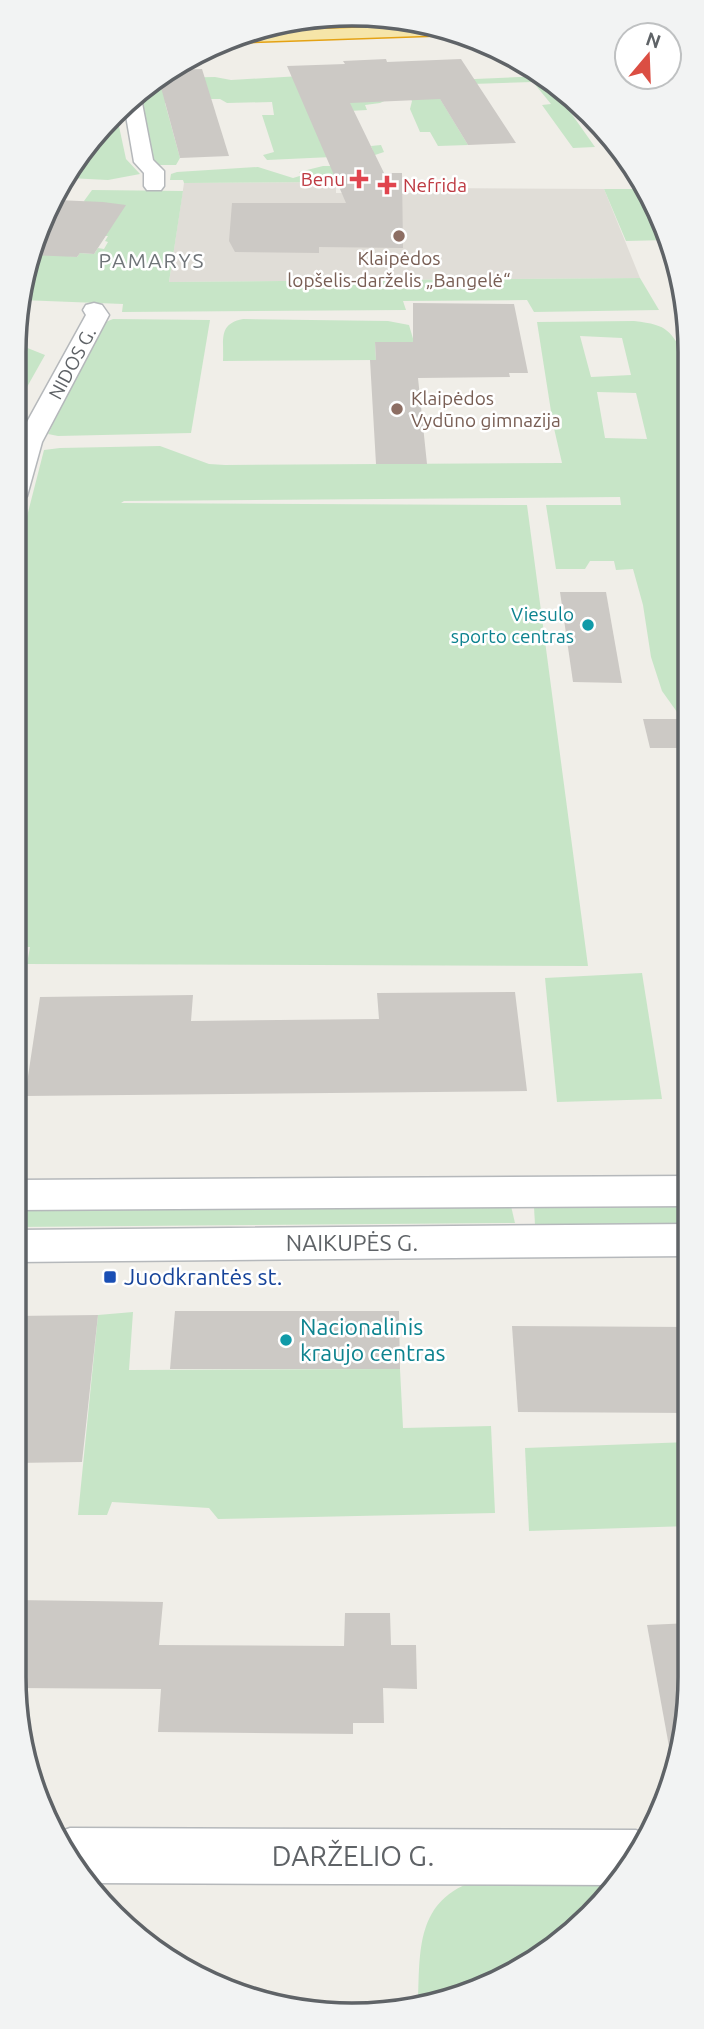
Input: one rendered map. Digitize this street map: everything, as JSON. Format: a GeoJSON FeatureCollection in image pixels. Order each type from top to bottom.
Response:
{"type":"FeatureCollection","features":[{"type":"Feature","properties":{"kind":"highway"},"geometry":{"type":"LineString","coordinates":[[272,36],[408,31]]}},
{"type":"Feature","properties":{"kind":"street"},"geometry":{"type":"LineString","coordinates":[[134,110],[144,162],[153,170],[154,186]]}},
{"type":"Feature","properties":{"kind":"street","name":"NIDOS G."},"geometry":{"type":"LineString","coordinates":[[26,435],[98,315],[94,310]]}},
{"type":"Feature","properties":{"kind":"street"},"geometry":{"type":"LineString","coordinates":[[26,1195],[678,1191]]}},
{"type":"Feature","properties":{"kind":"street","name":"NAIKUPĖS G."},"geometry":{"type":"LineString","coordinates":[[26,1246],[678,1240]]}},
{"type":"Feature","properties":{"kind":"street","name":"DARŽELIO G."},"geometry":{"type":"LineString","coordinates":[[79,1855],[623,1858]]}},
{"type":"Feature","properties":{"kind":"shaded area","name":"Klaipėdos lopšelis-darželis „Bangelė“"},"geometry":{"type":"Polygon","coordinates":[[[336,182],[336,193],[437,193],[437,188],[604,189],[640,278],[169,282],[184,183],[336,182]]]}},
{"type":"Feature","properties":{"kind":"green space"},"geometry":{"type":"Polygon","coordinates":[[[331,27],[382,28],[291,32],[331,27]]]}},
{"type":"Feature","properties":{"kind":"green space"},"geometry":{"type":"Polygon","coordinates":[[[301,76],[405,82],[526,77],[566,106],[595,147],[573,148],[542,105],[551,104],[533,82],[441,85],[436,92],[468,145],[438,146],[430,132],[420,132],[410,109],[412,101],[406,91],[380,103],[365,105],[367,110],[349,111],[301,98],[373,151],[371,146],[381,145],[384,152],[375,155],[267,160],[263,155],[274,152],[262,115],[274,115],[272,102],[227,103],[212,99],[165,103],[180,158],[176,165],[158,165],[153,161],[142,103],[176,78],[215,77],[231,80],[301,76]]]}},
{"type":"Feature","properties":{"kind":"green space"},"geometry":{"type":"Polygon","coordinates":[[[119,125],[126,159],[140,174],[108,180],[76,178],[119,125]]]}},
{"type":"Feature","properties":{"kind":"green space"},"geometry":{"type":"Polygon","coordinates":[[[335,166],[336,182],[184,183],[183,180],[170,180],[171,174],[177,172],[258,167],[293,178],[303,175],[299,172],[335,166]]]}},
{"type":"Feature","properties":{"kind":"green space"},"geometry":{"type":"Polygon","coordinates":[[[604,189],[634,189],[658,240],[626,241],[604,189]]]}},
{"type":"Feature","properties":{"kind":"green space"},"geometry":{"type":"Polygon","coordinates":[[[92,190],[183,191],[169,282],[640,278],[659,310],[534,312],[527,300],[403,301],[406,310],[122,312],[123,304],[31,300],[42,253],[77,257],[80,253],[94,254],[98,248],[104,249],[108,242],[105,241],[108,236],[105,236],[84,201],[92,190]]]}},
{"type":"Feature","properties":{"kind":"green space"},"geometry":{"type":"Polygon","coordinates":[[[113,319],[210,320],[191,433],[48,434],[103,323],[113,319]]]}},
{"type":"Feature","properties":{"kind":"green space"},"geometry":{"type":"Polygon","coordinates":[[[235,321],[388,321],[409,325],[414,342],[375,342],[376,360],[223,361],[226,329],[235,321]]]}},
{"type":"Feature","properties":{"kind":"green space"},"geometry":{"type":"Polygon","coordinates":[[[634,321],[662,327],[672,335],[678,344],[678,352],[678,713],[662,691],[651,657],[643,605],[633,569],[616,570],[614,561],[590,561],[585,569],[556,569],[546,505],[621,505],[620,497],[121,503],[527,505],[588,966],[27,964],[30,947],[26,947],[26,520],[44,450],[160,446],[209,464],[225,465],[562,463],[537,322],[634,321]],[[580,336],[591,377],[631,375],[622,338],[580,336]],[[597,392],[605,438],[647,439],[636,393],[597,392]]]}},
{"type":"Feature","properties":{"kind":"green space"},"geometry":{"type":"Polygon","coordinates":[[[26,347],[45,355],[26,387],[26,347]]]}},
{"type":"Feature","properties":{"kind":"green space"},"geometry":{"type":"Polygon","coordinates":[[[642,973],[662,1099],[557,1102],[545,978],[642,973]]]}},
{"type":"Feature","properties":{"kind":"green space"},"geometry":{"type":"Polygon","coordinates":[[[511,1206],[515,1223],[26,1227],[26,1209],[511,1206]]]}},
{"type":"Feature","properties":{"kind":"green space"},"geometry":{"type":"Polygon","coordinates":[[[678,1206],[678,1223],[535,1225],[534,1207],[678,1206]]]}},
{"type":"Feature","properties":{"kind":"green space"},"geometry":{"type":"Polygon","coordinates":[[[133,1312],[129,1370],[400,1369],[403,1428],[491,1426],[495,1513],[218,1519],[209,1508],[112,1502],[107,1515],[78,1515],[98,1315],[133,1312]]]}},
{"type":"Feature","properties":{"kind":"green space"},"geometry":{"type":"Polygon","coordinates":[[[678,1442],[678,1526],[529,1531],[525,1448],[678,1442]]]}},
{"type":"Feature","properties":{"kind":"green space"},"geometry":{"type":"Polygon","coordinates":[[[478,1880],[606,1880],[567,1922],[533,1948],[477,1978],[418,1996],[419,1965],[425,1929],[442,1900],[457,1889],[478,1880]]]}},
{"type":"Feature","properties":{"kind":"building"},"geometry":{"type":"Polygon","coordinates":[[[386,59],[387,62],[461,59],[516,143],[468,145],[440,99],[350,103],[384,173],[402,173],[403,248],[319,247],[319,253],[235,252],[229,241],[232,203],[346,203],[287,66],[386,59]]]}},
{"type":"Feature","properties":{"kind":"building"},"geometry":{"type":"Polygon","coordinates":[[[190,69],[202,69],[229,156],[180,158],[161,88],[190,69]]]}},
{"type":"Feature","properties":{"kind":"building"},"geometry":{"type":"Polygon","coordinates":[[[64,200],[126,205],[94,254],[80,253],[77,257],[41,255],[64,200]]]}},
{"type":"Feature","properties":{"kind":"building"},"geometry":{"type":"Polygon","coordinates":[[[413,303],[514,304],[528,373],[509,373],[510,377],[418,378],[427,464],[376,464],[370,360],[376,360],[375,342],[413,342],[413,303]]]}},
{"type":"Feature","properties":{"kind":"building","name":"Viesulo sporto centras"},"geometry":{"type":"Polygon","coordinates":[[[560,592],[606,592],[622,683],[573,682],[560,592]]]}},
{"type":"Feature","properties":{"kind":"building"},"geometry":{"type":"Polygon","coordinates":[[[643,719],[678,719],[678,748],[650,748],[643,719]]]}},
{"type":"Feature","properties":{"kind":"building"},"geometry":{"type":"Polygon","coordinates":[[[515,992],[527,1091],[26,1096],[40,997],[193,995],[191,1021],[379,1019],[377,993],[515,992]]]}},
{"type":"Feature","properties":{"kind":"building","name":"Nacionalinis kraujo centras"},"geometry":{"type":"Polygon","coordinates":[[[175,1311],[399,1311],[400,1369],[170,1369],[175,1311]]]}},
{"type":"Feature","properties":{"kind":"building"},"geometry":{"type":"Polygon","coordinates":[[[98,1315],[82,1462],[26,1463],[26,1316],[98,1315]]]}},
{"type":"Feature","properties":{"kind":"building"},"geometry":{"type":"Polygon","coordinates":[[[512,1326],[678,1327],[678,1413],[518,1412],[512,1326]]]}},
{"type":"Feature","properties":{"kind":"building"},"geometry":{"type":"Polygon","coordinates":[[[26,1600],[163,1602],[159,1645],[344,1646],[345,1613],[390,1613],[391,1645],[416,1645],[417,1689],[383,1688],[384,1723],[353,1723],[353,1734],[158,1732],[161,1689],[27,1688],[26,1600]]]}},
{"type":"Feature","properties":{"kind":"building"},"geometry":{"type":"Polygon","coordinates":[[[678,1624],[677,1698],[669,1749],[647,1625],[678,1624]]]}},
{"type":"Feature","properties":{"kind":"place","name":"Benu"},"geometry":{"type":"Point","coordinates":[359,179]}},
{"type":"Feature","properties":{"kind":"place","name":"Nefrida"},"geometry":{"type":"Point","coordinates":[387,185]}},
{"type":"Feature","properties":{"kind":"place","name":"Klaipėdos lopšelis-darželis „Bangelė“"},"geometry":{"type":"Point","coordinates":[399,236]}},
{"type":"Feature","properties":{"kind":"place","name":"Klaipėdos Vydūno gimnazija"},"geometry":{"type":"Point","coordinates":[397,409]}},
{"type":"Feature","properties":{"kind":"place","name":"Viesulo sporto centras"},"geometry":{"type":"Point","coordinates":[588,625]}},
{"type":"Feature","properties":{"kind":"place","name":"Juodkrantės st."},"geometry":{"type":"Point","coordinates":[110,1277]}},
{"type":"Feature","properties":{"kind":"place","name":"Nacionalinis kraujo centras"},"geometry":{"type":"Point","coordinates":[286,1340]}},
{"type":"Feature","properties":{"kind":"district","name":"PAMARYS"},"geometry":{"type":"Point","coordinates":[152,261]}}]}
